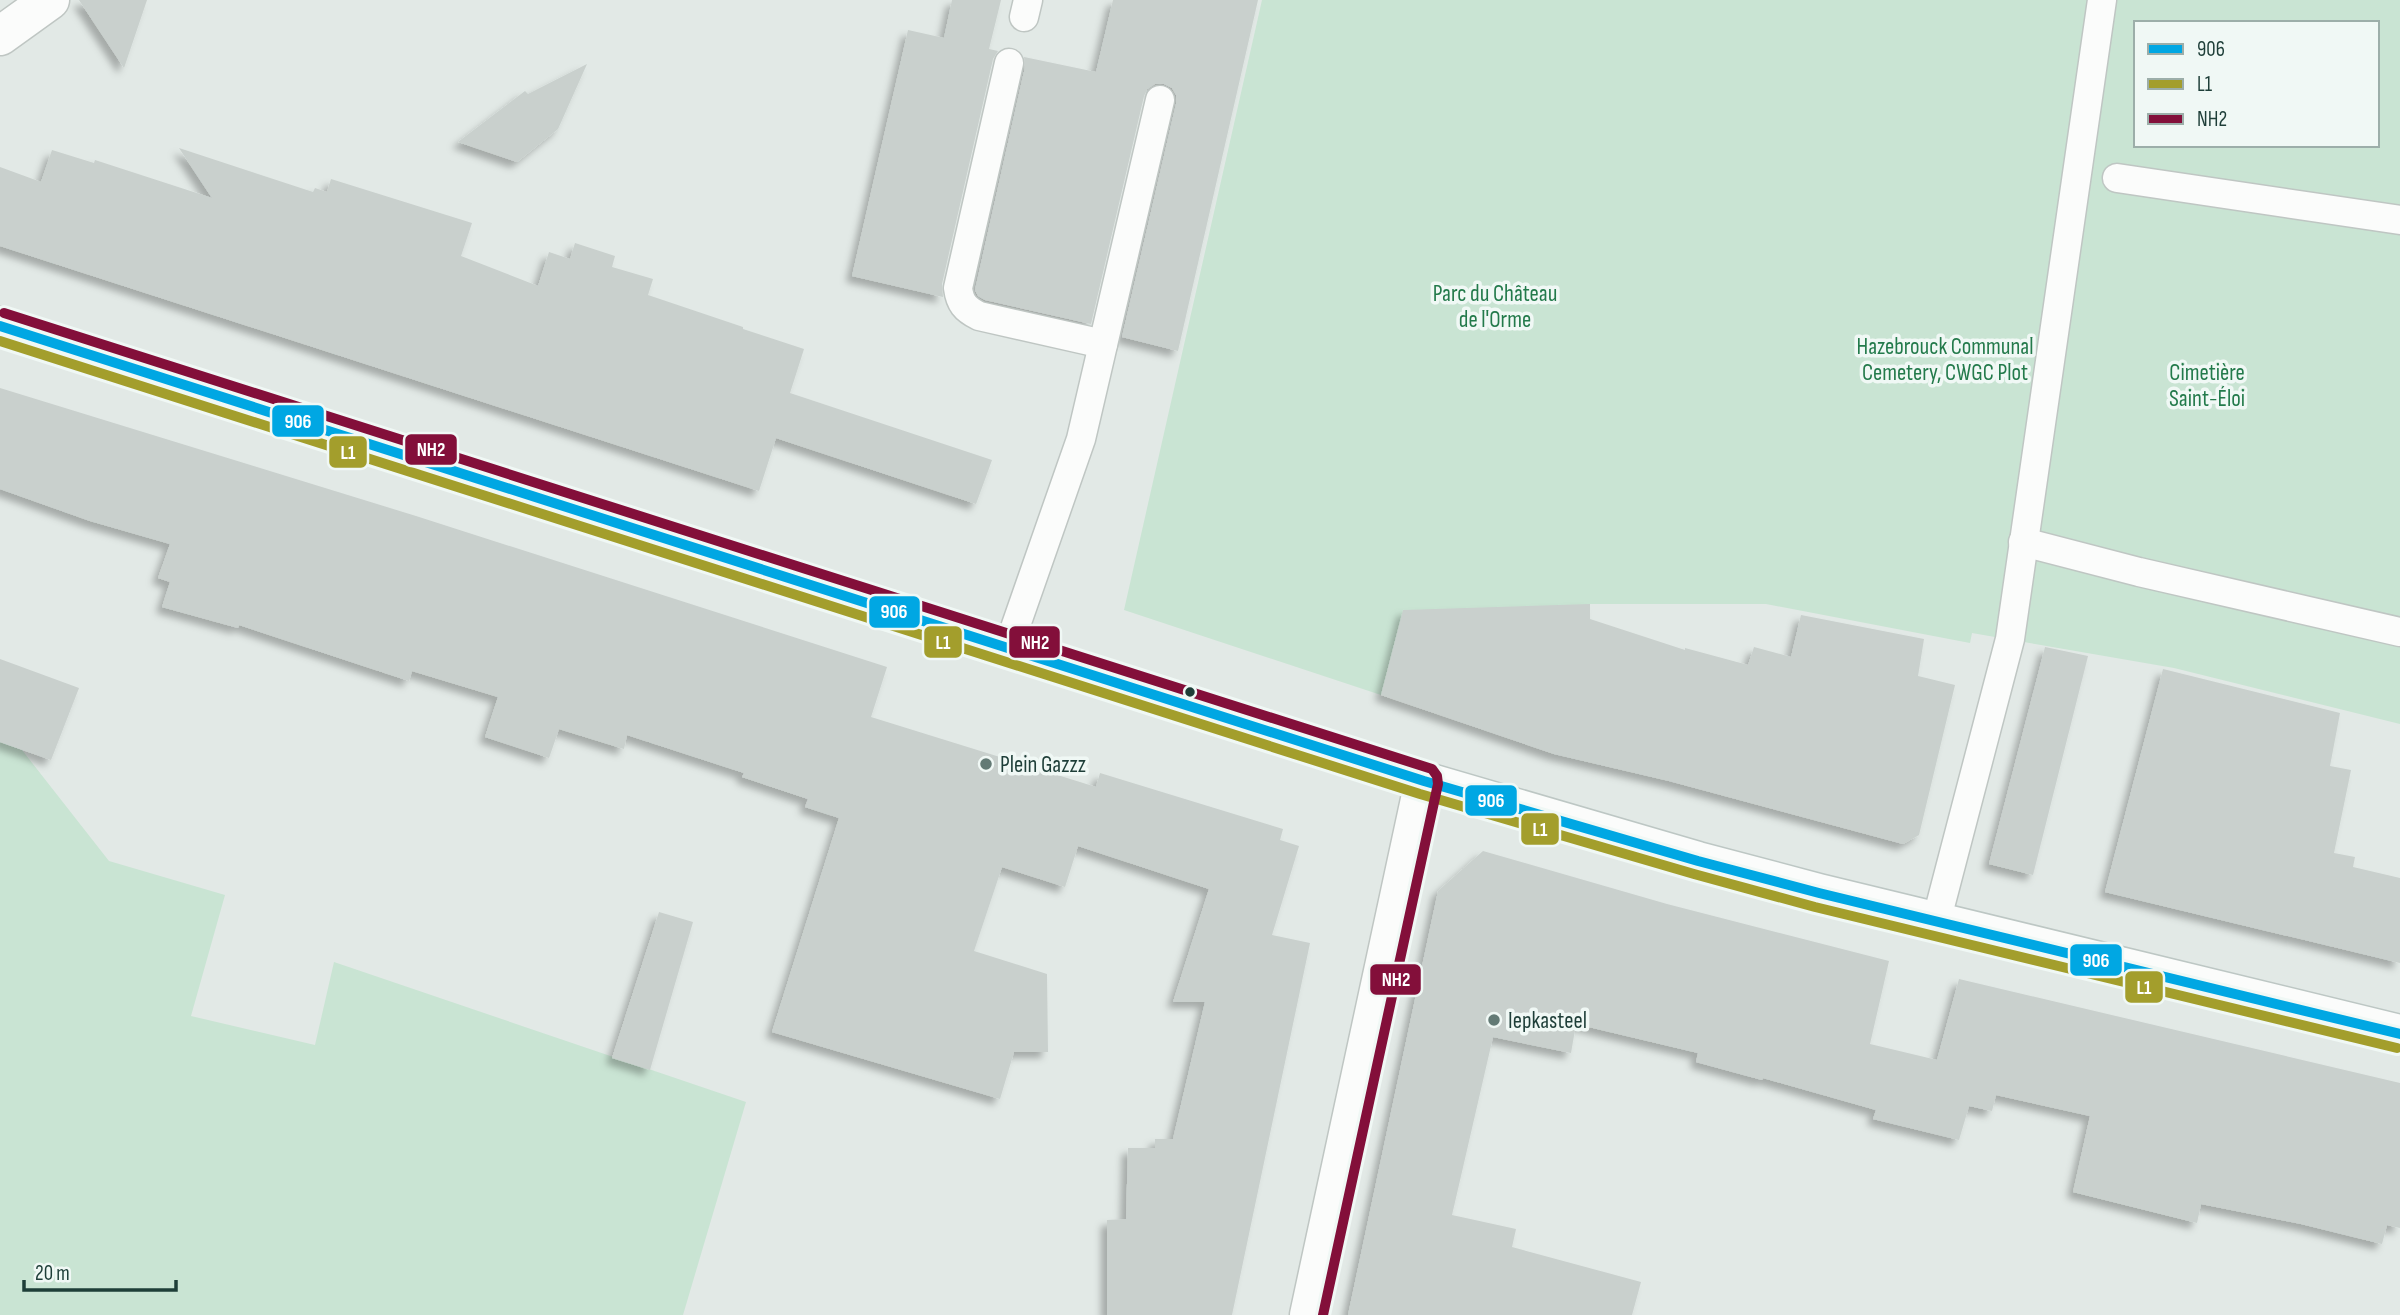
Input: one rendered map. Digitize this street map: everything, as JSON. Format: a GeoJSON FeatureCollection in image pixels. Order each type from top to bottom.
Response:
{"type":"FeatureCollection","features":[{"type":"Feature","properties":{"kind":"main road"},"geometry":{"type":"LineString","coordinates":[[0,36],[50,0]]}},
{"type":"Feature","properties":{"kind":"main road"},"geometry":{"type":"LineString","coordinates":[[0,326],[1424,781],[1698,861],[1936,922],[2400,1034]]}},
{"type":"Feature","properties":{"kind":"main road"},"geometry":{"type":"LineString","coordinates":[[1310,1315],[1424,781]]}},
{"type":"Feature","properties":{"kind":"lane"},"geometry":{"type":"LineString","coordinates":[[1936,922],[2010,639],[2023,542],[2095,174],[2102,0]]}},
{"type":"Feature","properties":{"kind":"lane"},"geometry":{"type":"LineString","coordinates":[[1009,63],[958,288],[959,299],[966,310],[979,316],[1103,344]]}},
{"type":"Feature","properties":{"kind":"lane"},"geometry":{"type":"LineString","coordinates":[[1008,648],[1081,439],[1160,100]]}},
{"type":"Feature","properties":{"kind":"lane"},"geometry":{"type":"LineString","coordinates":[[2095,174],[2400,220]]}},
{"type":"Feature","properties":{"kind":"lane"},"geometry":{"type":"LineString","coordinates":[[2023,542],[2139,572],[2400,632]]}},
{"type":"Feature","properties":{"kind":"green space"},"geometry":{"type":"Polygon","coordinates":[[[1262,0],[2400,0],[2400,724],[2174,668],[1972,633],[1970,643],[1766,604],[1590,604],[1381,695],[1124,610],[1262,0]]]}},
{"type":"Feature","properties":{"kind":"green space"},"geometry":{"type":"Polygon","coordinates":[[[0,742],[22,750],[109,861],[225,895],[191,1016],[315,1045],[334,962],[746,1102],[683,1315],[0,1315],[0,742]]]}},
{"type":"Feature","properties":{"kind":"building"},"geometry":{"type":"Polygon","coordinates":[[[79,0],[147,0],[124,68],[79,0]]]}},
{"type":"Feature","properties":{"kind":"building"},"geometry":{"type":"Polygon","coordinates":[[[952,0],[1001,0],[989,49],[998,51],[993,59],[942,284],[943,297],[852,276],[908,30],[944,38],[952,0]]]}},
{"type":"Feature","properties":{"kind":"building"},"geometry":{"type":"Polygon","coordinates":[[[1113,0],[1258,0],[1178,351],[1122,337],[1176,104],[1176,95],[1172,88],[1164,84],[1155,84],[1147,89],[1144,96],[1091,324],[985,300],[978,296],[975,290],[1025,67],[1024,57],[1096,72],[1113,0]]]}},
{"type":"Feature","properties":{"kind":"building"},"geometry":{"type":"Polygon","coordinates":[[[587,64],[558,129],[517,162],[458,142],[525,91],[528,94],[587,64]]]}},
{"type":"Feature","properties":{"kind":"building"},"geometry":{"type":"Polygon","coordinates":[[[179,148],[313,192],[315,188],[327,192],[331,179],[472,223],[461,256],[538,286],[549,252],[570,259],[575,243],[615,256],[612,267],[653,279],[648,295],[804,349],[790,393],[992,460],[976,504],[776,438],[759,491],[0,246],[0,167],[41,182],[52,150],[94,163],[95,160],[212,198],[179,148]]]}},
{"type":"Feature","properties":{"kind":"building"},"geometry":{"type":"Polygon","coordinates":[[[0,388],[416,516],[887,667],[871,717],[1096,787],[1100,773],[1283,829],[1280,840],[1299,846],[1272,935],[1310,943],[1232,1315],[1107,1315],[1107,1220],[1126,1219],[1128,1148],[1155,1148],[1155,1139],[1173,1139],[1205,1002],[1173,1002],[1209,889],[1078,846],[1065,887],[1002,867],[974,951],[1047,974],[1048,1052],[1014,1052],[1000,1099],[772,1032],[839,818],[805,807],[808,799],[742,777],[744,773],[627,735],[624,749],[559,729],[549,758],[485,737],[498,697],[412,671],[409,681],[239,625],[238,628],[162,607],[170,582],[158,578],[170,544],[90,521],[0,489],[0,388]]]}},
{"type":"Feature","properties":{"kind":"building"},"geometry":{"type":"Polygon","coordinates":[[[1590,604],[1590,619],[1685,650],[1748,665],[1754,647],[1791,657],[1801,615],[1924,639],[1918,676],[1955,685],[1919,835],[1903,844],[1669,781],[1554,754],[1381,695],[1403,610],[1590,604]]]}},
{"type":"Feature","properties":{"kind":"building"},"geometry":{"type":"Polygon","coordinates":[[[2045,647],[2088,656],[2033,875],[1989,864],[2045,647]]]}},
{"type":"Feature","properties":{"kind":"building"},"geometry":{"type":"Polygon","coordinates":[[[0,659],[79,688],[51,760],[0,742],[0,659]]]}},
{"type":"Feature","properties":{"kind":"building"},"geometry":{"type":"Polygon","coordinates":[[[2163,669],[2340,713],[2330,766],[2351,770],[2334,853],[2355,857],[2353,867],[2400,878],[2400,963],[2105,892],[2163,669]]]}},
{"type":"Feature","properties":{"kind":"building"},"geometry":{"type":"Polygon","coordinates":[[[1483,851],[1667,904],[1889,961],[1870,1044],[1937,1060],[1959,979],[2400,1083],[2400,1228],[2387,1225],[2382,1244],[2201,1204],[2197,1223],[2073,1192],[2090,1116],[1996,1095],[1992,1111],[1969,1106],[1959,1140],[1873,1119],[1876,1110],[1696,1062],[1698,1053],[1576,1024],[1571,1053],[1493,1037],[1452,1215],[1516,1229],[1512,1247],[1641,1282],[1632,1315],[1348,1315],[1438,891],[1483,851]]]}},
{"type":"Feature","properties":{"kind":"building"},"geometry":{"type":"Polygon","coordinates":[[[659,912],[693,922],[650,1070],[612,1058],[659,912]]]}},
{"type":"Feature","properties":{"kind":"transit line","name":"NH2"},"geometry":{"type":"LineString","coordinates":[[4,313],[1432,769],[1438,784],[1323,1315]]}},
{"type":"Feature","properties":{"kind":"transit line","name":"906"},"geometry":{"type":"LineString","coordinates":[[0,326],[1424,781],[1698,861],[1819,893],[2400,1034]]}},
{"type":"Feature","properties":{"kind":"transit line","name":"L1"},"geometry":{"type":"LineString","coordinates":[[0,341],[1420,794],[1815,907],[2397,1048]]}},
{"type":"Feature","properties":{"kind":"place","name":"Plein Gazzz"},"geometry":{"type":"Point","coordinates":[986,764]}},
{"type":"Feature","properties":{"kind":"place","name":"Iepkasteel"},"geometry":{"type":"Point","coordinates":[1494,1020]}},
{"type":"Feature","properties":{"kind":"park label","name":"Parc du Château de l'Orme"},"geometry":{"type":"Point","coordinates":[1495,306]}},
{"type":"Feature","properties":{"kind":"park label","name":"Hazebrouck Communal Cemetery, CWGC Plot"},"geometry":{"type":"Point","coordinates":[1945,359]}},
{"type":"Feature","properties":{"kind":"park label","name":"Cimetière Saint-Éloi"},"geometry":{"type":"Point","coordinates":[2207,385]}}]}
